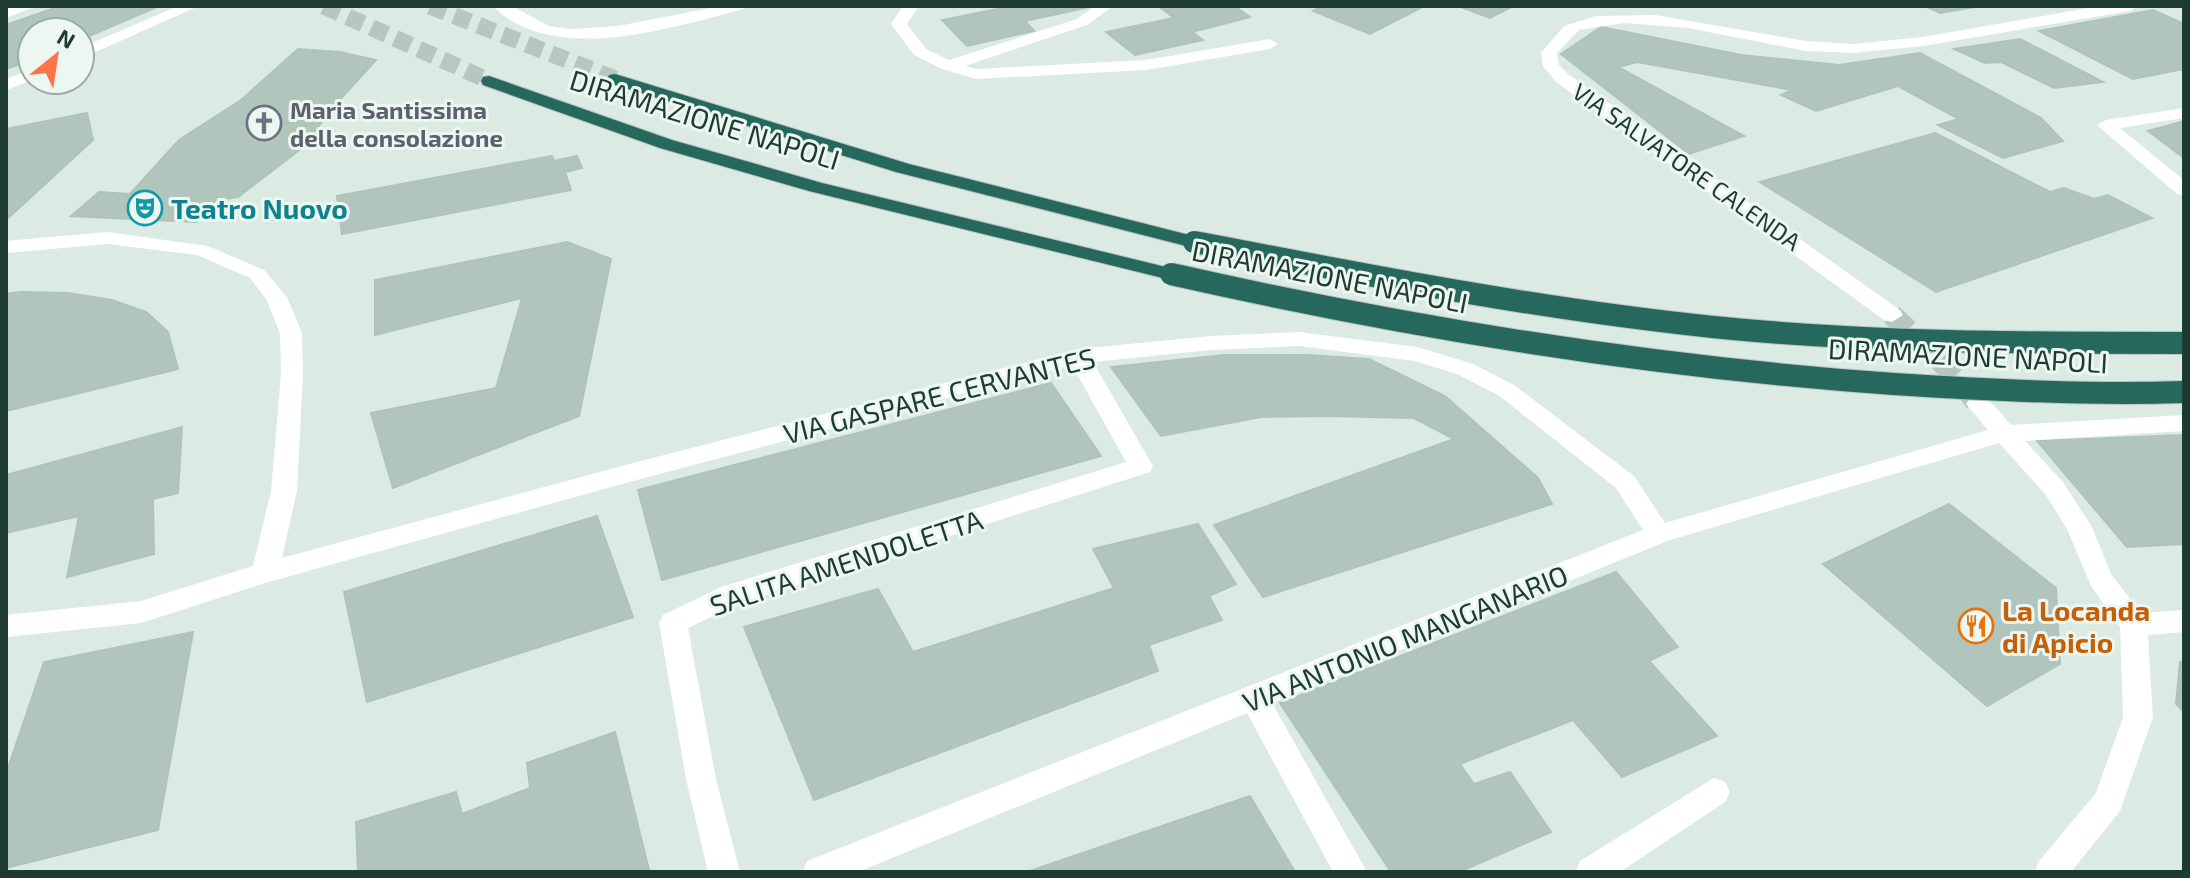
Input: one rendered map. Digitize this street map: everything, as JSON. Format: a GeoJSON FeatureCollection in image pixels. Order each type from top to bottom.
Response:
{"type":"FeatureCollection","features":[{"type":"Feature","properties":{"kind":"highway","name":"DIRAMAZIONE NAPOLI"},"geometry":{"type":"LineString","coordinates":[[615,79],[877,162],[1046,207],[1194,242],[1519,301],[1713,327],[1858,338],[2184,343]]}},
{"type":"Feature","properties":{"kind":"highway","name":"DIRAMAZIONE NAPOLI"},"geometry":{"type":"LineString","coordinates":[[489,81],[666,144],[801,183],[1316,308],[1454,333],[1730,371],[2003,390],[2184,392]]}},
{"type":"Feature","properties":{"kind":"street"},"geometry":{"type":"LineString","coordinates":[[6,13],[28,6]]}},
{"type":"Feature","properties":{"kind":"street"},"geometry":{"type":"LineString","coordinates":[[96,47],[191,6]]}},
{"type":"Feature","properties":{"kind":"street"},"geometry":{"type":"LineString","coordinates":[[501,6],[532,25],[553,32],[681,20],[739,6]]}},
{"type":"Feature","properties":{"kind":"street"},"geometry":{"type":"LineString","coordinates":[[911,6],[899,24],[920,52],[948,66],[976,74],[1146,65],[1270,44]]}},
{"type":"Feature","properties":{"kind":"street"},"geometry":{"type":"LineString","coordinates":[[948,66],[1082,22],[1105,6]]}},
{"type":"Feature","properties":{"kind":"street","name":"VIA SALVATORE CALENDA"},"geometry":{"type":"LineString","coordinates":[[1892,315],[1562,78],[1551,66],[1549,53],[1556,42],[1570,28],[1590,21],[1617,19],[1672,22],[1811,46],[1861,50],[2130,6]]}},
{"type":"Feature","properties":{"kind":"street"},"geometry":{"type":"LineString","coordinates":[[2184,113],[2106,125],[2184,190]]}},
{"type":"Feature","properties":{"kind":"street"},"geometry":{"type":"LineString","coordinates":[[6,247],[107,238],[201,250],[257,274],[276,297],[291,333],[292,374],[284,491],[265,573]]}},
{"type":"Feature","properties":{"kind":"street","name":"VIA GASPARE CERVANTES"},"geometry":{"type":"LineString","coordinates":[[6,626],[141,612],[265,573],[633,472],[1078,356],[1211,343],[1299,339],[1417,354],[1465,369],[1506,390],[1625,482],[1659,534]]}},
{"type":"Feature","properties":{"kind":"street","name":"SALITA AMENDOLETTA"},"geometry":{"type":"LineString","coordinates":[[724,872],[701,779],[673,623],[731,595],[1141,466],[1078,356]]}},
{"type":"Feature","properties":{"kind":"street"},"geometry":{"type":"LineString","coordinates":[[1978,404],[2001,434],[2054,488],[2079,527],[2100,579],[2134,625],[2138,717],[2109,801],[2051,872]]}},
{"type":"Feature","properties":{"kind":"street","name":"VIA ANTONIO MANGANARIO"},"geometry":{"type":"LineString","coordinates":[[819,872],[1659,534],[2001,434],[2184,423]]}},
{"type":"Feature","properties":{"kind":"street"},"geometry":{"type":"LineString","coordinates":[[2134,625],[2184,621]]}},
{"type":"Feature","properties":{"kind":"street"},"geometry":{"type":"LineString","coordinates":[[1254,699],[1351,872]]}},
{"type":"Feature","properties":{"kind":"street"},"geometry":{"type":"LineString","coordinates":[[1592,872],[1714,792]]}},
{"type":"Feature","properties":{"kind":"building"},"geometry":{"type":"Polygon","coordinates":[[[60,6],[159,6],[96,33],[96,16],[32,16],[60,6]]]}},
{"type":"Feature","properties":{"kind":"building"},"geometry":{"type":"Polygon","coordinates":[[[1012,6],[1094,6],[1025,21],[1034,31],[967,46],[942,20],[1012,6]]]}},
{"type":"Feature","properties":{"kind":"building"},"geometry":{"type":"Polygon","coordinates":[[[1234,6],[1250,17],[1192,32],[1203,40],[1135,55],[1106,32],[1174,18],[1161,8],[1234,6]]]}},
{"type":"Feature","properties":{"kind":"building"},"geometry":{"type":"Polygon","coordinates":[[[1323,6],[1424,6],[1370,34],[1313,11],[1323,6]]]}},
{"type":"Feature","properties":{"kind":"building"},"geometry":{"type":"Polygon","coordinates":[[[1458,6],[1513,6],[1490,18],[1458,6]]]}},
{"type":"Feature","properties":{"kind":"building"},"geometry":{"type":"Polygon","coordinates":[[[1925,6],[1981,6],[1940,13],[1925,6]]]}},
{"type":"Feature","properties":{"kind":"building"},"geometry":{"type":"Polygon","coordinates":[[[2153,10],[2184,24],[2184,69],[2133,79],[2039,31],[2153,10]]]}},
{"type":"Feature","properties":{"kind":"building"},"geometry":{"type":"Polygon","coordinates":[[[16,21],[16,66],[6,69],[6,25],[16,21]]]}},
{"type":"Feature","properties":{"kind":"building"},"geometry":{"type":"Polygon","coordinates":[[[1601,27],[1741,55],[1839,65],[1920,53],[2041,118],[2063,141],[2003,158],[1938,125],[1959,119],[1898,86],[1816,111],[1781,95],[1792,90],[1637,62],[1618,67],[1744,136],[1689,154],[1561,54],[1601,27]]]}},
{"type":"Feature","properties":{"kind":"building"},"geometry":{"type":"Polygon","coordinates":[[[2020,39],[2103,82],[2054,88],[2001,62],[1985,63],[1954,49],[2020,39]]]}},
{"type":"Feature","properties":{"kind":"building","name":"Maria Santissima della consolazione"},"geometry":{"type":"Polygon","coordinates":[[[298,49],[340,52],[376,60],[335,105],[302,148],[238,197],[216,200],[130,194],[179,140],[241,100],[298,49]]]}},
{"type":"Feature","properties":{"kind":"building"},"geometry":{"type":"Polygon","coordinates":[[[87,113],[93,140],[6,220],[6,129],[87,113]]]}},
{"type":"Feature","properties":{"kind":"building"},"geometry":{"type":"Polygon","coordinates":[[[2184,121],[2184,158],[2148,131],[2184,121]]]}},
{"type":"Feature","properties":{"kind":"building"},"geometry":{"type":"Polygon","coordinates":[[[1935,133],[2050,192],[2064,188],[2094,199],[2108,195],[2152,218],[1936,292],[1760,182],[1935,133]]]}},
{"type":"Feature","properties":{"kind":"building"},"geometry":{"type":"Polygon","coordinates":[[[552,156],[554,161],[577,156],[582,168],[565,172],[571,190],[342,234],[337,196],[552,156]]]}},
{"type":"Feature","properties":{"kind":"building","name":"Teatro Nuovo"},"geometry":{"type":"Polygon","coordinates":[[[99,192],[216,200],[197,222],[71,216],[99,192]]]}},
{"type":"Feature","properties":{"kind":"building"},"geometry":{"type":"Polygon","coordinates":[[[567,242],[611,259],[579,416],[393,488],[371,413],[496,388],[522,298],[375,335],[375,280],[567,242]]]}},
{"type":"Feature","properties":{"kind":"building"},"geometry":{"type":"Polygon","coordinates":[[[68,293],[112,300],[146,312],[168,332],[178,369],[6,411],[6,294],[68,293]]]}},
{"type":"Feature","properties":{"kind":"building"},"geometry":{"type":"Polygon","coordinates":[[[1224,355],[1369,359],[1445,396],[1538,478],[1552,504],[1263,597],[1214,525],[1454,439],[1414,418],[1327,416],[1261,417],[1161,436],[1111,367],[1224,355]]]}},
{"type":"Feature","properties":{"kind":"building"},"geometry":{"type":"Polygon","coordinates":[[[1051,383],[1101,456],[662,580],[638,490],[1051,383]]]}},
{"type":"Feature","properties":{"kind":"building"},"geometry":{"type":"Polygon","coordinates":[[[182,427],[178,493],[153,499],[154,554],[67,577],[79,516],[6,533],[6,475],[182,427]]]}},
{"type":"Feature","properties":{"kind":"building"},"geometry":{"type":"Polygon","coordinates":[[[2184,435],[2184,544],[2127,547],[2037,441],[2184,435]]]}},
{"type":"Feature","properties":{"kind":"building","name":"La Locanda di Apicio"},"geometry":{"type":"Polygon","coordinates":[[[1949,504],[2056,588],[2060,664],[1987,706],[1823,564],[1949,504]]]}},
{"type":"Feature","properties":{"kind":"building"},"geometry":{"type":"Polygon","coordinates":[[[597,516],[633,617],[367,702],[344,592],[597,516]]]}},
{"type":"Feature","properties":{"kind":"building"},"geometry":{"type":"Polygon","coordinates":[[[1198,524],[1236,584],[1209,596],[1222,620],[1149,645],[1158,671],[814,800],[744,627],[878,589],[913,652],[1114,588],[1093,549],[1198,524]]]}},
{"type":"Feature","properties":{"kind":"building"},"geometry":{"type":"Polygon","coordinates":[[[1616,572],[1678,647],[1649,661],[1717,736],[1622,777],[1573,720],[1460,764],[1474,784],[1510,772],[1551,832],[1459,872],[1391,872],[1280,703],[1616,572]]]}},
{"type":"Feature","properties":{"kind":"building"},"geometry":{"type":"Polygon","coordinates":[[[193,632],[158,830],[6,868],[6,774],[44,662],[193,632]]]}},
{"type":"Feature","properties":{"kind":"building"},"geometry":{"type":"Polygon","coordinates":[[[2180,662],[2184,662],[2184,712],[2176,704],[2180,662]]]}},
{"type":"Feature","properties":{"kind":"building"},"geometry":{"type":"Polygon","coordinates":[[[615,732],[649,870],[358,872],[356,822],[456,792],[462,814],[530,788],[527,763],[615,732]]]}},
{"type":"Feature","properties":{"kind":"building"},"geometry":{"type":"Polygon","coordinates":[[[1250,796],[1295,872],[1027,872],[1250,796]]]}},
{"type":"Feature","properties":{"kind":"tunnel"},"geometry":{"type":"LineString","coordinates":[[324,6],[489,81]]}},
{"type":"Feature","properties":{"kind":"tunnel"},"geometry":{"type":"LineString","coordinates":[[430,6],[615,79]]}},
{"type":"Feature","properties":{"kind":"tunnel"},"geometry":{"type":"LineString","coordinates":[[1892,315],[1961,381],[1976,402]]}},
{"type":"Feature","properties":{"kind":"place","name":"Maria Santissima della consolazione"},"geometry":{"type":"Point","coordinates":[264,123]}},
{"type":"Feature","properties":{"kind":"place","name":"Teatro Nuovo"},"geometry":{"type":"Point","coordinates":[145,208]}},
{"type":"Feature","properties":{"kind":"place","name":"La Locanda di Apicio"},"geometry":{"type":"Point","coordinates":[1976,626]}}]}
